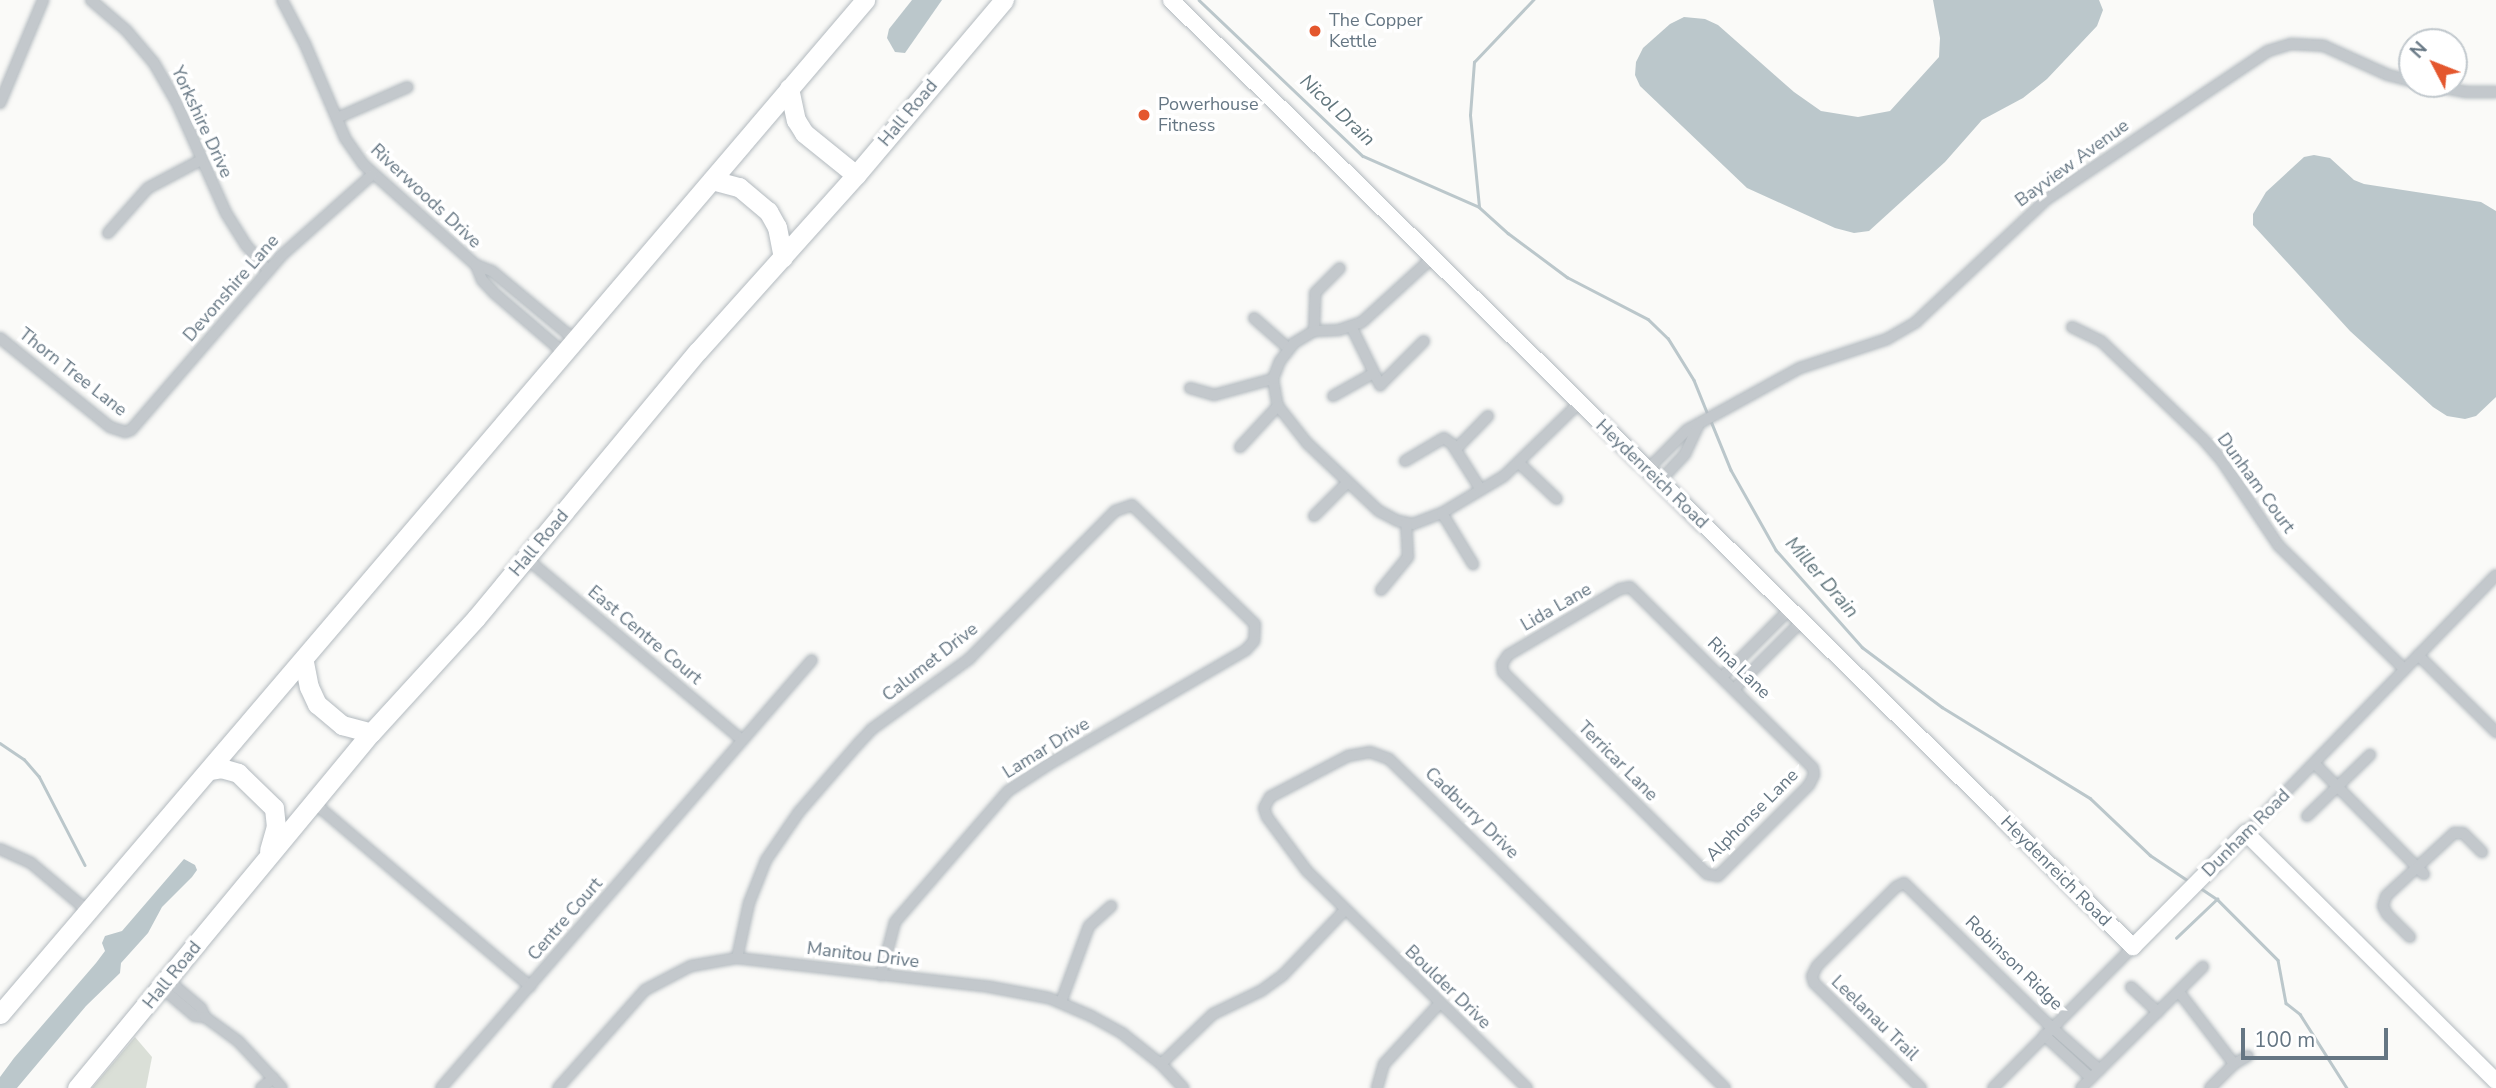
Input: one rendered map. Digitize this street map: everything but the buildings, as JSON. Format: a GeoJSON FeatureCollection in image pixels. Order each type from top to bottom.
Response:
{"type":"FeatureCollection","features":[{"type":"Feature","properties":{"kind":"highway"},"geometry":{"type":"LineString","coordinates":[[0,1014],[304,662],[569,346],[865,0]]}},
{"type":"Feature","properties":{"kind":"highway","name":"Hall Road"},"geometry":{"type":"LineString","coordinates":[[77,1088],[371,733],[526,558],[698,351],[856,175],[1004,0]]}},
{"type":"Feature","properties":{"kind":"highway"},"geometry":{"type":"LineString","coordinates":[[789,88],[796,120],[804,133],[856,175]]}},
{"type":"Feature","properties":{"kind":"highway"},"geometry":{"type":"LineString","coordinates":[[712,180],[739,187],[768,211],[778,227],[783,257]]}},
{"type":"Feature","properties":{"kind":"highway"},"geometry":{"type":"LineString","coordinates":[[304,662],[309,688],[317,704],[342,724],[371,733]]}},
{"type":"Feature","properties":{"kind":"highway"},"geometry":{"type":"LineString","coordinates":[[211,769],[221,768],[237,773],[274,808],[276,826],[268,856]]}},
{"type":"Feature","properties":{"kind":"street"},"geometry":{"type":"LineString","coordinates":[[0,103],[43,0]]}},
{"type":"Feature","properties":{"kind":"street","name":"Yorkshire Drive"},"geometry":{"type":"LineString","coordinates":[[91,0],[126,30],[153,63],[177,103],[233,226],[268,270]]}},
{"type":"Feature","properties":{"kind":"street","name":"Riverwoods Drive"},"geometry":{"type":"LineString","coordinates":[[282,0],[305,44],[350,146],[372,175],[476,265],[492,271],[514,288],[569,346]]}},
{"type":"Feature","properties":{"kind":"street","name":"Heydenreich Road"},"geometry":{"type":"LineString","coordinates":[[1171,0],[2133,947]]}},
{"type":"Feature","properties":{"kind":"street","name":"Bayview Avenue"},"geometry":{"type":"LineString","coordinates":[[1648,469],[1681,434],[1800,368],[1903,331],[1927,313],[2047,199],[2268,51],[2291,44],[2324,46],[2398,78]]}},
{"type":"Feature","properties":{"kind":"street"},"geometry":{"type":"LineString","coordinates":[[337,118],[408,87]]}},
{"type":"Feature","properties":{"kind":"street"},"geometry":{"type":"LineString","coordinates":[[2468,92],[2496,93]]}},
{"type":"Feature","properties":{"kind":"street"},"geometry":{"type":"LineString","coordinates":[[108,233],[148,188],[170,173],[201,160]]}},
{"type":"Feature","properties":{"kind":"street","name":"Devonshire Lane"},"geometry":{"type":"LineString","coordinates":[[125,432],[137,426],[268,270],[302,234],[372,175]]}},
{"type":"Feature","properties":{"kind":"street"},"geometry":{"type":"LineString","coordinates":[[1432,258],[1372,315],[1352,328],[1314,331],[1288,348],[1273,379],[1278,406],[1307,443],[1379,511],[1405,523],[1421,523],[1481,490],[1519,463],[1578,403]]}},
{"type":"Feature","properties":{"kind":"street","name":"Riverwoods Drive"},"geometry":{"type":"LineString","coordinates":[[476,265],[482,280],[503,301],[569,346]]}},
{"type":"Feature","properties":{"kind":"street"},"geometry":{"type":"LineString","coordinates":[[1314,331],[1315,293],[1340,268]]}},
{"type":"Feature","properties":{"kind":"street"},"geometry":{"type":"LineString","coordinates":[[503,301],[514,288]]}},
{"type":"Feature","properties":{"kind":"street"},"geometry":{"type":"LineString","coordinates":[[1254,318],[1288,348]]}},
{"type":"Feature","properties":{"kind":"street","name":"Dunham Court"},"geometry":{"type":"LineString","coordinates":[[2072,327],[2101,341],[2203,439],[2222,461],[2279,545],[2404,669]]}},
{"type":"Feature","properties":{"kind":"street"},"geometry":{"type":"LineString","coordinates":[[1352,328],[1380,385],[1423,341]]}},
{"type":"Feature","properties":{"kind":"street","name":"Thorn Tree Lane"},"geometry":{"type":"LineString","coordinates":[[0,338],[110,427],[125,432]]}},
{"type":"Feature","properties":{"kind":"street"},"geometry":{"type":"LineString","coordinates":[[1333,396],[1374,373]]}},
{"type":"Feature","properties":{"kind":"street"},"geometry":{"type":"LineString","coordinates":[[1190,388],[1205,394],[1220,395],[1247,384],[1273,379]]}},
{"type":"Feature","properties":{"kind":"street"},"geometry":{"type":"LineString","coordinates":[[1240,447],[1278,406]]}},
{"type":"Feature","properties":{"kind":"street"},"geometry":{"type":"LineString","coordinates":[[1456,449],[1488,416]]}},
{"type":"Feature","properties":{"kind":"street"},"geometry":{"type":"LineString","coordinates":[[1660,481],[1685,454],[1699,424]]}},
{"type":"Feature","properties":{"kind":"street"},"geometry":{"type":"LineString","coordinates":[[1405,461],[1444,438],[1456,449],[1481,490]]}},
{"type":"Feature","properties":{"kind":"street"},"geometry":{"type":"LineString","coordinates":[[1519,463],[1556,499]]}},
{"type":"Feature","properties":{"kind":"street"},"geometry":{"type":"LineString","coordinates":[[1314,516],[1348,482]]}},
{"type":"Feature","properties":{"kind":"street","name":"Calumet Drive"},"geometry":{"type":"LineString","coordinates":[[737,958],[746,915],[761,869],[799,812],[865,735],[978,651],[1120,507],[1132,505],[1140,510],[1250,620],[1256,636]]}},
{"type":"Feature","properties":{"kind":"street"},"geometry":{"type":"LineString","coordinates":[[1442,513],[1473,564]]}},
{"type":"Feature","properties":{"kind":"street"},"geometry":{"type":"LineString","coordinates":[[1381,590],[1408,557],[1405,523]]}},
{"type":"Feature","properties":{"kind":"street","name":"East Centre Court"},"geometry":{"type":"LineString","coordinates":[[526,558],[741,739]]}},
{"type":"Feature","properties":{"kind":"street","name":"Dunham Road"},"geometry":{"type":"LineString","coordinates":[[1993,1088],[2315,764],[2496,575]]}},
{"type":"Feature","properties":{"kind":"street","name":"Lida Lane"},"geometry":{"type":"LineString","coordinates":[[1502,668],[1508,655],[1620,589],[1634,589]]}},
{"type":"Feature","properties":{"kind":"street","name":"Rina Lane"},"geometry":{"type":"LineString","coordinates":[[1634,589],[1811,763],[1814,775]]}},
{"type":"Feature","properties":{"kind":"street"},"geometry":{"type":"LineString","coordinates":[[1723,676],[1790,610]]}},
{"type":"Feature","properties":{"kind":"street"},"geometry":{"type":"LineString","coordinates":[[1735,688],[1802,621]]}},
{"type":"Feature","properties":{"kind":"street","name":"Lamar Drive"},"geometry":{"type":"LineString","coordinates":[[881,975],[895,922],[1008,791],[1051,763],[1246,650],[1256,636]]}},
{"type":"Feature","properties":{"kind":"street"},"geometry":{"type":"LineString","coordinates":[[2418,655],[2496,732]]}},
{"type":"Feature","properties":{"kind":"street","name":"Centre Court"},"geometry":{"type":"LineString","coordinates":[[313,802],[530,986],[812,660]]}},
{"type":"Feature","properties":{"kind":"street","name":"Terricar Lane"},"geometry":{"type":"LineString","coordinates":[[1502,668],[1507,677],[1712,877]]}},
{"type":"Feature","properties":{"kind":"street","name":"Cadburry Drive"},"geometry":{"type":"LineString","coordinates":[[1345,910],[1307,871],[1264,808],[1270,797],[1279,792],[1348,756],[1370,752],[1389,759],[1408,775],[1726,1088]]}},
{"type":"Feature","properties":{"kind":"street"},"geometry":{"type":"LineString","coordinates":[[2307,816],[2370,755]]}},
{"type":"Feature","properties":{"kind":"street"},"geometry":{"type":"LineString","coordinates":[[2315,764],[2421,870]]}},
{"type":"Feature","properties":{"kind":"street","name":"Alphonse Lane"},"geometry":{"type":"LineString","coordinates":[[1712,877],[1724,871],[1809,785],[1814,775]]}},
{"type":"Feature","properties":{"kind":"street"},"geometry":{"type":"LineString","coordinates":[[2410,937],[2383,906],[2386,896],[2421,870],[2454,832],[2463,833],[2482,852]]}},
{"type":"Feature","properties":{"kind":"street"},"geometry":{"type":"LineString","coordinates":[[2246,833],[2496,1081]]}},
{"type":"Feature","properties":{"kind":"street"},"geometry":{"type":"LineString","coordinates":[[0,849],[31,863],[88,911]]}},
{"type":"Feature","properties":{"kind":"street","name":"Robinson Ridge"},"geometry":{"type":"LineString","coordinates":[[1904,883],[2100,1070]]}},
{"type":"Feature","properties":{"kind":"street","name":"Leelanau Trail"},"geometry":{"type":"LineString","coordinates":[[1904,883],[1896,887],[1817,966],[1812,981],[1921,1088]]}},
{"type":"Feature","properties":{"kind":"street"},"geometry":{"type":"LineString","coordinates":[[1060,1002],[1089,926],[1111,906]]}},
{"type":"Feature","properties":{"kind":"street"},"geometry":{"type":"LineString","coordinates":[[1161,1064],[1213,1014],[1261,991],[1283,975],[1345,910]]}},
{"type":"Feature","properties":{"kind":"street","name":"Boulder Drive"},"geometry":{"type":"LineString","coordinates":[[1345,910],[1527,1088]]}},
{"type":"Feature","properties":{"kind":"street","name":"Manitou Drive"},"geometry":{"type":"LineString","coordinates":[[558,1088],[645,990],[691,966],[737,958],[1002,989],[1060,1002],[1107,1024],[1161,1064],[1183,1088]]}},
{"type":"Feature","properties":{"kind":"street"},"geometry":{"type":"LineString","coordinates":[[2081,1088],[2203,967]]}},
{"type":"Feature","properties":{"kind":"street"},"geometry":{"type":"LineString","coordinates":[[165,984],[195,1016],[205,1017],[238,1041],[282,1088]]}},
{"type":"Feature","properties":{"kind":"street"},"geometry":{"type":"LineString","coordinates":[[441,1088],[530,986]]}},
{"type":"Feature","properties":{"kind":"street"},"geometry":{"type":"LineString","coordinates":[[2131,987],[2158,1012]]}},
{"type":"Feature","properties":{"kind":"street"},"geometry":{"type":"LineString","coordinates":[[2179,992],[2234,1063]]}},
{"type":"Feature","properties":{"kind":"street"},"geometry":{"type":"LineString","coordinates":[[1377,1088],[1384,1063],[1440,1003]]}},
{"type":"Feature","properties":{"kind":"street","name":"Robinson Ridge"},"geometry":{"type":"LineString","coordinates":[[2044,1035],[2091,1078]]}},
{"type":"Feature","properties":{"kind":"street"},"geometry":{"type":"LineString","coordinates":[[2210,1088],[2234,1063],[2248,1056]]}},
{"type":"Feature","properties":{"kind":"street"},"geometry":{"type":"LineString","coordinates":[[261,1088],[274,1078]]}},
{"type":"Feature","properties":{"kind":"shaded area"},"geometry":{"type":"Polygon","coordinates":[[[912,0],[942,0],[905,53],[895,52],[887,38],[889,29],[912,0]]]}},
{"type":"Feature","properties":{"kind":"shaded area"},"geometry":{"type":"Polygon","coordinates":[[[1933,0],[2099,0],[2103,10],[2097,26],[2047,79],[2023,98],[1982,120],[1945,162],[1869,231],[1854,233],[1835,228],[1747,188],[1640,86],[1635,75],[1636,62],[1643,48],[1670,24],[1684,17],[1705,19],[1718,25],[1794,92],[1821,111],[1858,117],[1890,111],[1939,57],[1940,38],[1933,0]]]}},
{"type":"Feature","properties":{"kind":"shaded area"},"geometry":{"type":"Polygon","coordinates":[[[2314,155],[2330,158],[2354,180],[2364,184],[2481,202],[2496,211],[2496,397],[2476,416],[2465,419],[2447,416],[2433,407],[2350,331],[2253,225],[2253,214],[2266,192],[2304,157],[2314,155]]]}},
{"type":"Feature","properties":{"kind":"shaded area"},"geometry":{"type":"Polygon","coordinates":[[[184,859],[195,865],[197,870],[162,907],[148,933],[121,963],[120,973],[86,1006],[17,1088],[0,1088],[0,1077],[14,1058],[105,951],[102,943],[105,936],[122,931],[184,859]]]}},
{"type":"Feature","properties":{"kind":"shaded area"},"geometry":{"type":"Polygon","coordinates":[[[135,1037],[152,1057],[146,1088],[92,1088],[135,1037]]]}},
{"type":"Feature","properties":{"kind":"waterway","name":"Nicol Drain"},"geometry":{"type":"LineString","coordinates":[[1199,0],[1363,156],[1479,207],[1508,233],[1567,277],[1648,319],[1668,338],[1694,380],[1708,415]]}},
{"type":"Feature","properties":{"kind":"waterway","name":"Miller Drain"},"geometry":{"type":"LineString","coordinates":[[1479,207],[1470,115],[1474,62],[1533,0]]}},
{"type":"Feature","properties":{"kind":"waterway","name":"Miller Drain"},"geometry":{"type":"LineString","coordinates":[[1711,421],[1731,470],[1776,550],[1862,647],[1942,707],[2090,798],[2150,855],[2190,882]]}},
{"type":"Feature","properties":{"kind":"waterway"},"geometry":{"type":"LineString","coordinates":[[0,743],[24,759],[39,776],[85,865]]}},
{"type":"Feature","properties":{"kind":"waterway","name":"Miller Drain"},"geometry":{"type":"LineString","coordinates":[[2199,887],[2217,899],[2278,960],[2286,1003],[2300,1014],[2347,1088]]}},
{"type":"Feature","properties":{"kind":"waterway"},"geometry":{"type":"LineString","coordinates":[[2176,938],[2217,899]]}},
{"type":"Feature","properties":{"kind":"place","name":"The Copper Kettle"},"geometry":{"type":"Point","coordinates":[1315,31]}},
{"type":"Feature","properties":{"kind":"place","name":"Powerhouse Fitness"},"geometry":{"type":"Point","coordinates":[1144,115]}}]}
